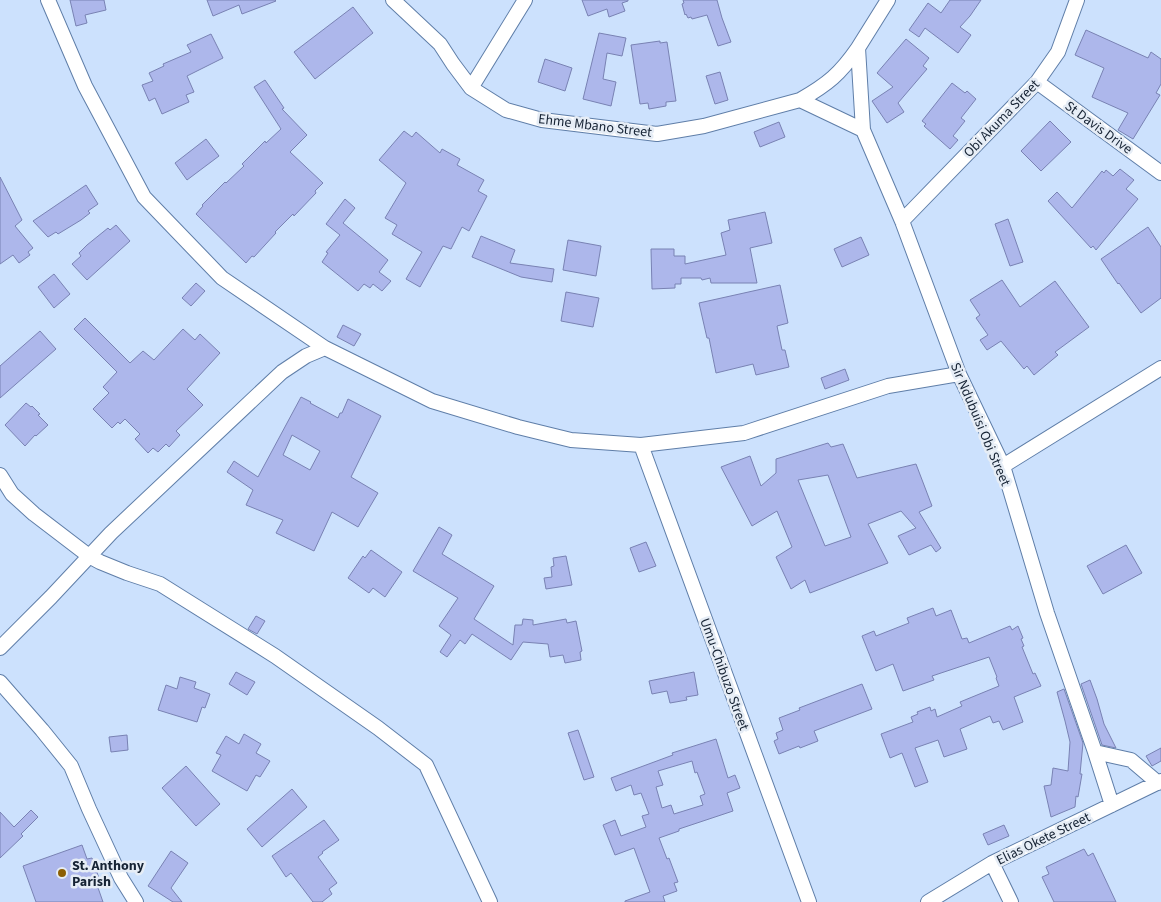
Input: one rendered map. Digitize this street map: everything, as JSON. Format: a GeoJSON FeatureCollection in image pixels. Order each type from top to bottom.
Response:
{"type":"FeatureCollection","features":[{"type":"Feature","properties":{"kind":"street"},"geometry":{"type":"LineString","coordinates":[[48,0],[85,86],[144,197],[222,278],[326,348],[432,401],[518,427],[570,440],[642,445],[744,434],[888,386],[959,374]]}},
{"type":"Feature","properties":{"kind":"street","name":"Ehme Mbano Street"},"geometry":{"type":"LineString","coordinates":[[393,0],[440,44],[471,88],[506,110],[542,120],[656,134],[704,126],[800,100],[818,90],[835,77],[848,63],[888,0]]}},
{"type":"Feature","properties":{"kind":"street"},"geometry":{"type":"LineString","coordinates":[[471,88],[525,0]]}},
{"type":"Feature","properties":{"kind":"street","name":"Obi Akuma Street"},"geometry":{"type":"LineString","coordinates":[[902,221],[1037,82],[1058,52],[1077,0]]}},
{"type":"Feature","properties":{"kind":"street","name":"Sir Ndubuisi Obi Street"},"geometry":{"type":"LineString","coordinates":[[858,48],[863,130],[902,221],[959,374],[1003,466],[1047,613],[1112,805]]}},
{"type":"Feature","properties":{"kind":"street","name":"St Davis Drive"},"geometry":{"type":"LineString","coordinates":[[1037,82],[1161,173]]}},
{"type":"Feature","properties":{"kind":"street"},"geometry":{"type":"LineString","coordinates":[[800,100],[863,130]]}},
{"type":"Feature","properties":{"kind":"street"},"geometry":{"type":"LineString","coordinates":[[0,648],[51,597],[110,533],[282,372],[306,356],[326,348]]}},
{"type":"Feature","properties":{"kind":"street"},"geometry":{"type":"LineString","coordinates":[[1003,466],[1161,368]]}},
{"type":"Feature","properties":{"kind":"street","name":"Umu-Chibuzo Street"},"geometry":{"type":"LineString","coordinates":[[642,445],[809,902]]}},
{"type":"Feature","properties":{"kind":"street"},"geometry":{"type":"LineString","coordinates":[[0,476],[12,494],[34,514],[89,556],[127,573],[160,584],[275,656],[378,728],[426,765],[490,902]]}},
{"type":"Feature","properties":{"kind":"street"},"geometry":{"type":"LineString","coordinates":[[0,682],[71,766],[120,878],[136,902]]}},
{"type":"Feature","properties":{"kind":"street"},"geometry":{"type":"LineString","coordinates":[[1095,752],[1131,760],[1160,782]]}},
{"type":"Feature","properties":{"kind":"street","name":"Elias Okete Street"},"geometry":{"type":"LineString","coordinates":[[928,902],[992,863],[1160,782]]}},
{"type":"Feature","properties":{"kind":"street"},"geometry":{"type":"LineString","coordinates":[[992,863],[1011,902]]}},
{"type":"Feature","properties":{"kind":"building"},"geometry":{"type":"Polygon","coordinates":[[[70,0],[104,0],[106,10],[85,15],[87,23],[76,26],[70,0]]]}},
{"type":"Feature","properties":{"kind":"building"},"geometry":{"type":"Polygon","coordinates":[[[207,0],[276,1],[242,14],[239,5],[213,16],[207,0]]]}},
{"type":"Feature","properties":{"kind":"building"},"geometry":{"type":"Polygon","coordinates":[[[582,0],[628,1],[622,3],[625,11],[609,17],[607,9],[588,16],[582,0]]]}},
{"type":"Feature","properties":{"kind":"building"},"geometry":{"type":"Polygon","coordinates":[[[683,0],[717,0],[731,42],[718,46],[707,15],[692,19],[691,17],[688,18],[685,15],[682,4],[684,3],[683,0]]]}},
{"type":"Feature","properties":{"kind":"building"},"geometry":{"type":"Polygon","coordinates":[[[950,0],[981,0],[960,27],[971,35],[958,53],[925,28],[919,37],[909,30],[928,3],[941,13],[950,0]]]}},
{"type":"Feature","properties":{"kind":"building"},"geometry":{"type":"Polygon","coordinates":[[[353,7],[373,33],[315,79],[294,52],[353,7]]]}},
{"type":"Feature","properties":{"kind":"building"},"geometry":{"type":"Polygon","coordinates":[[[1086,30],[1148,58],[1151,52],[1161,59],[1161,84],[1156,93],[1160,95],[1133,139],[1118,130],[1128,113],[1092,97],[1104,68],[1075,55],[1086,30]]]}},
{"type":"Feature","properties":{"kind":"building"},"geometry":{"type":"Polygon","coordinates":[[[599,33],[626,38],[622,56],[607,53],[603,79],[616,82],[611,106],[583,99],[599,33]]]}},
{"type":"Feature","properties":{"kind":"building"},"geometry":{"type":"Polygon","coordinates":[[[211,34],[223,58],[187,76],[194,92],[186,95],[189,102],[162,114],[155,98],[149,101],[142,85],[153,81],[149,73],[164,66],[163,64],[191,52],[187,45],[211,34]]]}},
{"type":"Feature","properties":{"kind":"building"},"geometry":{"type":"Polygon","coordinates":[[[906,39],[929,58],[923,66],[927,69],[898,103],[904,112],[887,123],[872,101],[893,87],[877,73],[906,39]]]}},
{"type":"Feature","properties":{"kind":"building"},"geometry":{"type":"Polygon","coordinates":[[[660,41],[660,43],[667,42],[676,101],[666,102],[666,106],[649,109],[648,103],[640,104],[631,45],[660,41]]]}},
{"type":"Feature","properties":{"kind":"building"},"geometry":{"type":"Polygon","coordinates":[[[545,59],[572,68],[565,91],[538,82],[545,59]]]}},
{"type":"Feature","properties":{"kind":"building"},"geometry":{"type":"Polygon","coordinates":[[[720,72],[728,100],[715,104],[706,76],[720,72]]]}},
{"type":"Feature","properties":{"kind":"building"},"geometry":{"type":"Polygon","coordinates":[[[265,80],[284,108],[282,109],[307,135],[290,152],[323,183],[294,216],[293,214],[254,257],[252,256],[246,263],[196,214],[202,205],[225,182],[244,166],[242,164],[265,141],[266,143],[281,129],[254,87],[265,80]]]}},
{"type":"Feature","properties":{"kind":"building"},"geometry":{"type":"Polygon","coordinates":[[[952,83],[965,93],[967,91],[976,99],[961,118],[965,121],[953,136],[958,140],[950,149],[924,126],[926,124],[922,121],[952,83]]]}},
{"type":"Feature","properties":{"kind":"building"},"geometry":{"type":"Polygon","coordinates":[[[1050,121],[1071,142],[1041,171],[1021,151],[1050,121]]]}},
{"type":"Feature","properties":{"kind":"building"},"geometry":{"type":"Polygon","coordinates":[[[779,122],[785,137],[760,147],[754,132],[779,122]]]}},
{"type":"Feature","properties":{"kind":"building"},"geometry":{"type":"Polygon","coordinates":[[[404,131],[412,137],[416,132],[440,153],[442,149],[460,159],[457,165],[484,180],[478,191],[487,196],[469,231],[462,227],[451,249],[443,246],[420,287],[406,279],[422,252],[392,234],[397,225],[385,218],[406,183],[379,160],[404,131]]]}},
{"type":"Feature","properties":{"kind":"building"},"geometry":{"type":"Polygon","coordinates":[[[206,139],[219,156],[187,180],[175,163],[206,139]]]}},
{"type":"Feature","properties":{"kind":"building"},"geometry":{"type":"Polygon","coordinates":[[[1120,169],[1134,180],[1126,189],[1138,199],[1096,250],[1093,246],[1091,248],[1048,201],[1057,192],[1072,208],[1102,171],[1104,173],[1106,170],[1113,176],[1120,169]]]}},
{"type":"Feature","properties":{"kind":"building"},"geometry":{"type":"Polygon","coordinates":[[[0,177],[22,220],[15,226],[33,248],[28,252],[30,255],[19,263],[13,255],[0,264],[0,177]]]}},
{"type":"Feature","properties":{"kind":"building"},"geometry":{"type":"Polygon","coordinates":[[[86,185],[98,204],[88,211],[90,213],[81,220],[58,234],[56,232],[48,237],[33,221],[86,185]]]}},
{"type":"Feature","properties":{"kind":"building"},"geometry":{"type":"Polygon","coordinates":[[[345,199],[355,208],[343,223],[388,260],[379,272],[391,281],[382,291],[373,284],[370,288],[364,284],[358,291],[322,262],[328,253],[326,252],[340,235],[326,224],[345,199]]]}},
{"type":"Feature","properties":{"kind":"building"},"geometry":{"type":"Polygon","coordinates":[[[765,212],[772,243],[750,248],[757,283],[711,283],[710,278],[702,280],[701,278],[681,278],[681,284],[675,284],[675,288],[652,289],[651,249],[674,249],[674,256],[685,256],[685,264],[726,255],[721,233],[730,230],[728,220],[765,212]]]}},
{"type":"Feature","properties":{"kind":"building"},"geometry":{"type":"Polygon","coordinates":[[[1008,219],[1023,262],[1010,266],[995,224],[1008,219]]]}},
{"type":"Feature","properties":{"kind":"building"},"geometry":{"type":"Polygon","coordinates":[[[116,225],[130,241],[87,280],[72,264],[81,256],[79,253],[87,245],[108,228],[110,230],[116,225]]]}},
{"type":"Feature","properties":{"kind":"building"},"geometry":{"type":"Polygon","coordinates":[[[1148,227],[1161,247],[1161,298],[1141,313],[1101,259],[1148,227]]]}},
{"type":"Feature","properties":{"kind":"building"},"geometry":{"type":"Polygon","coordinates":[[[481,236],[515,250],[510,263],[554,269],[552,282],[521,277],[472,257],[481,236]]]}},
{"type":"Feature","properties":{"kind":"building"},"geometry":{"type":"Polygon","coordinates":[[[861,237],[869,255],[842,267],[834,249],[861,237]]]}},
{"type":"Feature","properties":{"kind":"building"},"geometry":{"type":"Polygon","coordinates":[[[568,240],[601,246],[596,276],[563,270],[568,240]]]}},
{"type":"Feature","properties":{"kind":"building"},"geometry":{"type":"Polygon","coordinates":[[[54,274],[70,294],[54,308],[38,287],[54,274]]]}},
{"type":"Feature","properties":{"kind":"building"},"geometry":{"type":"Polygon","coordinates":[[[1002,280],[1020,307],[1055,281],[1089,327],[1055,352],[1058,355],[1034,375],[1027,366],[1024,369],[1001,341],[987,350],[980,340],[988,335],[976,318],[980,315],[970,300],[1002,280]]]}},
{"type":"Feature","properties":{"kind":"building"},"geometry":{"type":"Polygon","coordinates":[[[196,283],[205,291],[191,306],[182,298],[196,283]]]}},
{"type":"Feature","properties":{"kind":"building"},"geometry":{"type":"Polygon","coordinates":[[[780,285],[788,323],[777,326],[782,350],[785,350],[789,367],[756,375],[753,364],[716,373],[699,303],[780,285]]]}},
{"type":"Feature","properties":{"kind":"building"},"geometry":{"type":"Polygon","coordinates":[[[566,292],[599,298],[593,327],[561,321],[566,292]]]}},
{"type":"Feature","properties":{"kind":"building"},"geometry":{"type":"Polygon","coordinates":[[[85,318],[130,363],[143,351],[154,360],[183,329],[195,340],[200,334],[220,353],[187,389],[203,405],[176,431],[180,435],[169,447],[166,444],[158,452],[153,448],[148,453],[135,439],[140,434],[125,419],[120,424],[118,422],[112,428],[93,409],[109,393],[103,387],[117,372],[74,329],[85,318]]]}},
{"type":"Feature","properties":{"kind":"building"},"geometry":{"type":"Polygon","coordinates":[[[343,325],[361,334],[354,346],[337,337],[343,325]]]}},
{"type":"Feature","properties":{"kind":"building"},"geometry":{"type":"Polygon","coordinates":[[[40,331],[56,349],[0,398],[0,366],[40,331]]]}},
{"type":"Feature","properties":{"kind":"building"},"geometry":{"type":"Polygon","coordinates":[[[845,369],[849,380],[825,389],[821,378],[845,369]]]}},
{"type":"Feature","properties":{"kind":"building"},"geometry":{"type":"Polygon","coordinates":[[[301,397],[338,418],[348,399],[381,416],[351,477],[378,493],[358,527],[332,512],[314,551],[276,533],[283,520],[246,505],[253,490],[227,472],[234,461],[258,477],[301,397]],[[292,435],[283,455],[310,470],[320,451],[292,435]]]}},
{"type":"Feature","properties":{"kind":"building"},"geometry":{"type":"Polygon","coordinates":[[[26,403],[40,414],[38,415],[48,425],[25,446],[5,425],[26,403]]]}},
{"type":"Feature","properties":{"kind":"building"},"geometry":{"type":"Polygon","coordinates":[[[828,443],[831,447],[843,444],[857,478],[916,464],[932,506],[919,512],[941,548],[936,552],[931,545],[909,555],[898,536],[916,528],[901,511],[868,524],[888,563],[810,593],[805,580],[791,589],[776,557],[792,547],[777,511],[752,526],[721,467],[750,456],[761,486],[776,473],[776,459],[828,443]],[[828,475],[798,480],[825,546],[851,537],[828,475]]]}},
{"type":"Feature","properties":{"kind":"building"},"geometry":{"type":"Polygon","coordinates":[[[439,527],[452,535],[442,554],[494,586],[474,619],[513,645],[515,625],[522,625],[523,619],[533,620],[533,625],[566,619],[567,623],[576,621],[582,651],[580,652],[581,660],[565,663],[563,655],[550,657],[548,644],[523,642],[511,660],[472,634],[465,644],[460,640],[447,657],[440,652],[451,635],[439,626],[458,598],[413,571],[439,527]]]}},
{"type":"Feature","properties":{"kind":"building"},"geometry":{"type":"Polygon","coordinates":[[[646,542],[656,566],[639,572],[630,548],[646,542]]]}},
{"type":"Feature","properties":{"kind":"building"},"geometry":{"type":"Polygon","coordinates":[[[1126,545],[1142,573],[1103,594],[1087,566],[1126,545]]]}},
{"type":"Feature","properties":{"kind":"building"},"geometry":{"type":"Polygon","coordinates":[[[371,550],[402,572],[385,597],[373,588],[369,593],[348,578],[363,556],[365,558],[371,550]]]}},
{"type":"Feature","properties":{"kind":"building"},"geometry":{"type":"Polygon","coordinates":[[[566,556],[572,585],[546,589],[544,578],[552,577],[551,567],[554,566],[553,558],[566,556]]]}},
{"type":"Feature","properties":{"kind":"building"},"geometry":{"type":"Polygon","coordinates":[[[933,608],[936,616],[951,610],[962,639],[967,638],[969,643],[1010,626],[1012,630],[1018,626],[1023,638],[1021,639],[1024,646],[1022,647],[1033,674],[1035,673],[1041,686],[1014,697],[1023,722],[1003,730],[999,721],[993,723],[990,716],[960,729],[967,749],[944,757],[938,740],[915,748],[928,782],[915,787],[902,753],[890,758],[881,734],[913,722],[911,717],[918,714],[917,712],[930,707],[931,711],[935,709],[937,717],[962,706],[960,702],[999,686],[989,657],[932,676],[934,680],[903,691],[893,664],[876,671],[862,636],[874,631],[876,636],[909,623],[907,618],[933,608]]]}},
{"type":"Feature","properties":{"kind":"building"},"geometry":{"type":"Polygon","coordinates":[[[256,616],[265,621],[257,634],[248,629],[256,616]]]}},
{"type":"Feature","properties":{"kind":"building"},"geometry":{"type":"Polygon","coordinates":[[[236,672],[255,682],[247,695],[229,684],[236,672]]]}},
{"type":"Feature","properties":{"kind":"building"},"geometry":{"type":"Polygon","coordinates":[[[694,672],[698,695],[686,697],[687,700],[670,703],[667,691],[652,694],[649,681],[694,672]]]}},
{"type":"Feature","properties":{"kind":"building"},"geometry":{"type":"Polygon","coordinates":[[[180,677],[196,682],[194,688],[210,694],[205,708],[202,707],[197,722],[158,710],[166,685],[177,689],[180,677]]]}},
{"type":"Feature","properties":{"kind":"building"},"geometry":{"type":"Polygon","coordinates":[[[1090,680],[1104,724],[1116,748],[1102,745],[1081,684],[1090,680]]]}},
{"type":"Feature","properties":{"kind":"building"},"geometry":{"type":"Polygon","coordinates":[[[862,684],[872,709],[814,731],[818,741],[779,754],[774,741],[778,739],[776,733],[783,730],[779,718],[800,710],[799,708],[862,684]]]}},
{"type":"Feature","properties":{"kind":"building"},"geometry":{"type":"Polygon","coordinates":[[[1064,689],[1083,743],[1080,774],[1082,774],[1075,807],[1051,817],[1044,786],[1051,785],[1053,768],[1068,771],[1070,742],[1057,692],[1064,689]]]}},
{"type":"Feature","properties":{"kind":"building"},"geometry":{"type":"Polygon","coordinates":[[[578,730],[594,777],[584,780],[568,733],[578,730]]]}},
{"type":"Feature","properties":{"kind":"building"},"geometry":{"type":"Polygon","coordinates":[[[244,734],[261,744],[256,753],[270,761],[260,777],[256,775],[247,791],[212,771],[221,755],[216,753],[226,736],[239,744],[244,734]]]}},
{"type":"Feature","properties":{"kind":"building"},"geometry":{"type":"Polygon","coordinates":[[[127,735],[128,750],[111,752],[109,737],[127,735]]]}},
{"type":"Feature","properties":{"kind":"building"},"geometry":{"type":"Polygon","coordinates":[[[716,739],[728,778],[735,775],[740,788],[727,793],[733,811],[679,829],[679,831],[659,838],[678,882],[674,883],[677,891],[663,896],[665,902],[625,902],[650,892],[634,848],[615,855],[603,825],[615,820],[621,836],[646,827],[642,816],[649,814],[641,793],[634,795],[631,785],[616,791],[611,778],[673,755],[672,753],[716,739]],[[692,761],[658,771],[663,785],[656,787],[662,808],[671,805],[674,814],[703,805],[700,796],[705,794],[697,772],[695,773],[692,761]]]}},
{"type":"Feature","properties":{"kind":"building"},"geometry":{"type":"Polygon","coordinates":[[[1161,748],[1161,761],[1152,766],[1146,756],[1161,748]]]}},
{"type":"Feature","properties":{"kind":"building"},"geometry":{"type":"Polygon","coordinates":[[[186,766],[220,804],[196,826],[162,788],[186,766]]]}},
{"type":"Feature","properties":{"kind":"building"},"geometry":{"type":"Polygon","coordinates":[[[292,789],[307,807],[262,847],[247,829],[292,789]]]}},
{"type":"Feature","properties":{"kind":"building"},"geometry":{"type":"Polygon","coordinates":[[[31,810],[38,817],[21,834],[23,836],[0,858],[0,812],[14,827],[31,810]]]}},
{"type":"Feature","properties":{"kind":"building"},"geometry":{"type":"Polygon","coordinates":[[[324,820],[339,840],[318,857],[337,883],[329,889],[332,894],[322,902],[313,902],[291,873],[286,877],[272,856],[324,820]]]}},
{"type":"Feature","properties":{"kind":"building"},"geometry":{"type":"Polygon","coordinates":[[[1004,825],[1009,836],[988,845],[983,834],[1004,825]]]}},
{"type":"Feature","properties":{"kind":"building","name":"St. Anthony Parish"},"geometry":{"type":"Polygon","coordinates":[[[82,845],[87,859],[92,858],[100,881],[96,882],[103,902],[36,902],[23,866],[82,845]]]}},
{"type":"Feature","properties":{"kind":"building"},"geometry":{"type":"Polygon","coordinates":[[[1084,849],[1088,856],[1093,853],[1116,902],[1054,902],[1042,877],[1049,874],[1046,867],[1084,849]]]}},
{"type":"Feature","properties":{"kind":"building"},"geometry":{"type":"Polygon","coordinates":[[[171,851],[188,863],[171,888],[182,902],[173,902],[148,886],[171,851]]]}},
{"type":"Feature","properties":{"kind":"place","name":"St. Anthony Parish"},"geometry":{"type":"Point","coordinates":[62,873]}}]}
